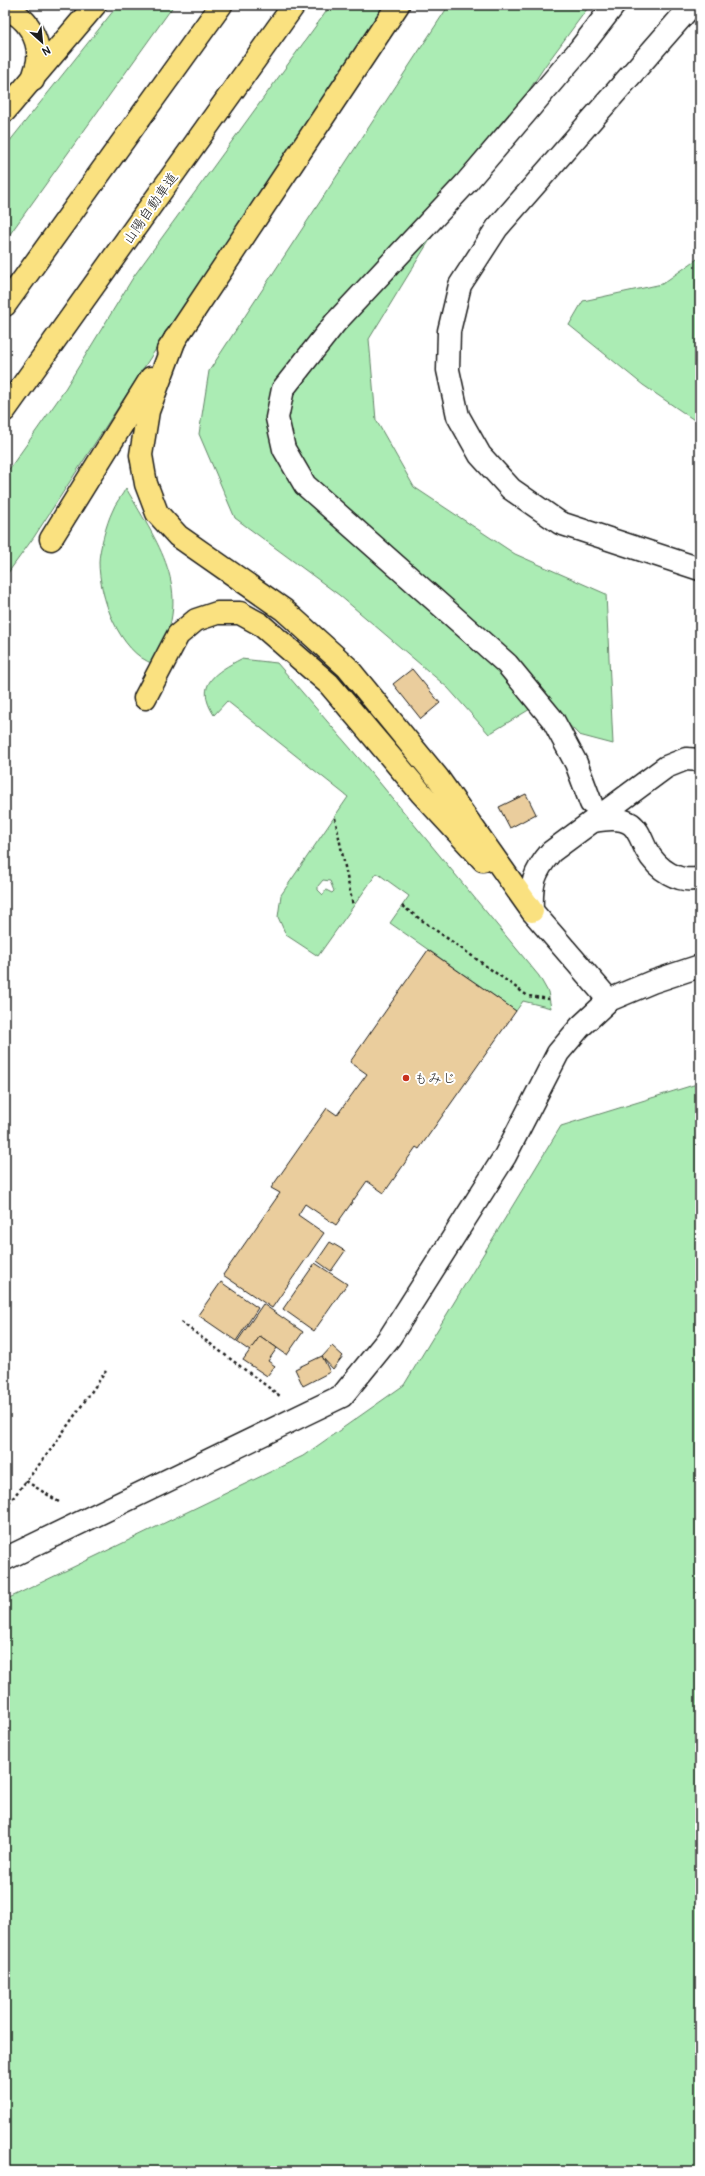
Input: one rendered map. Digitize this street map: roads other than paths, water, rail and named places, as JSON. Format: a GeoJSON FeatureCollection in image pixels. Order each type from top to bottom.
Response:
{"type":"FeatureCollection","features":[{"type":"Feature","properties":{"kind":"highway"},"geometry":{"type":"LineString","coordinates":[[5,111],[95,5]]}},
{"type":"Feature","properties":{"kind":"highway"},"geometry":{"type":"LineString","coordinates":[[5,305],[221,5]]}},
{"type":"Feature","properties":{"kind":"highway","name":"山陽自動車道"},"geometry":{"type":"LineString","coordinates":[[5,410],[294,5]]}},
{"type":"Feature","properties":{"kind":"highway"},"geometry":{"type":"LineString","coordinates":[[51,539],[175,339],[398,5]]}},
{"type":"Feature","properties":{"kind":"highway"},"geometry":{"type":"LineString","coordinates":[[5,9],[23,18],[32,30],[36,43],[38,61],[32,81]]}},
{"type":"Feature","properties":{"kind":"highway"},"geometry":{"type":"LineString","coordinates":[[175,339],[148,411],[141,455],[146,484],[157,513],[178,536],[284,610],[347,667],[438,778],[532,911]]}},
{"type":"Feature","properties":{"kind":"highway"},"geometry":{"type":"LineString","coordinates":[[145,698],[178,635],[196,620],[217,612],[240,613],[260,624],[329,684],[421,793],[532,911]]}},
{"type":"Feature","properties":{"kind":"street"},"geometry":{"type":"LineString","coordinates":[[592,812],[576,763],[553,720],[507,664],[305,485],[284,449],[277,418],[283,389],[335,323],[466,183],[580,49],[614,5]]}},
{"type":"Feature","properties":{"kind":"street"},"geometry":{"type":"LineString","coordinates":[[692,5],[497,228],[460,285],[449,330],[448,370],[458,416],[480,455],[512,489],[560,523],[700,569]]}},
{"type":"Feature","properties":{"kind":"street"},"geometry":{"type":"LineString","coordinates":[[609,1000],[532,911],[533,879],[541,863],[592,812],[666,767],[686,759],[700,760]]}},
{"type":"Feature","properties":{"kind":"street"},"geometry":{"type":"LineString","coordinates":[[592,812],[620,820],[631,825],[659,867],[674,877],[694,880],[700,878]]}},
{"type":"Feature","properties":{"kind":"street"},"geometry":{"type":"LineString","coordinates":[[5,1559],[342,1396],[390,1338],[505,1156],[558,1053],[580,1027],[609,1000],[652,982],[700,966]]}},
{"type":"Feature","properties":{"kind":"place","name":"もみじ"},"geometry":{"type":"Point","coordinates":[406,1078]}}]}
